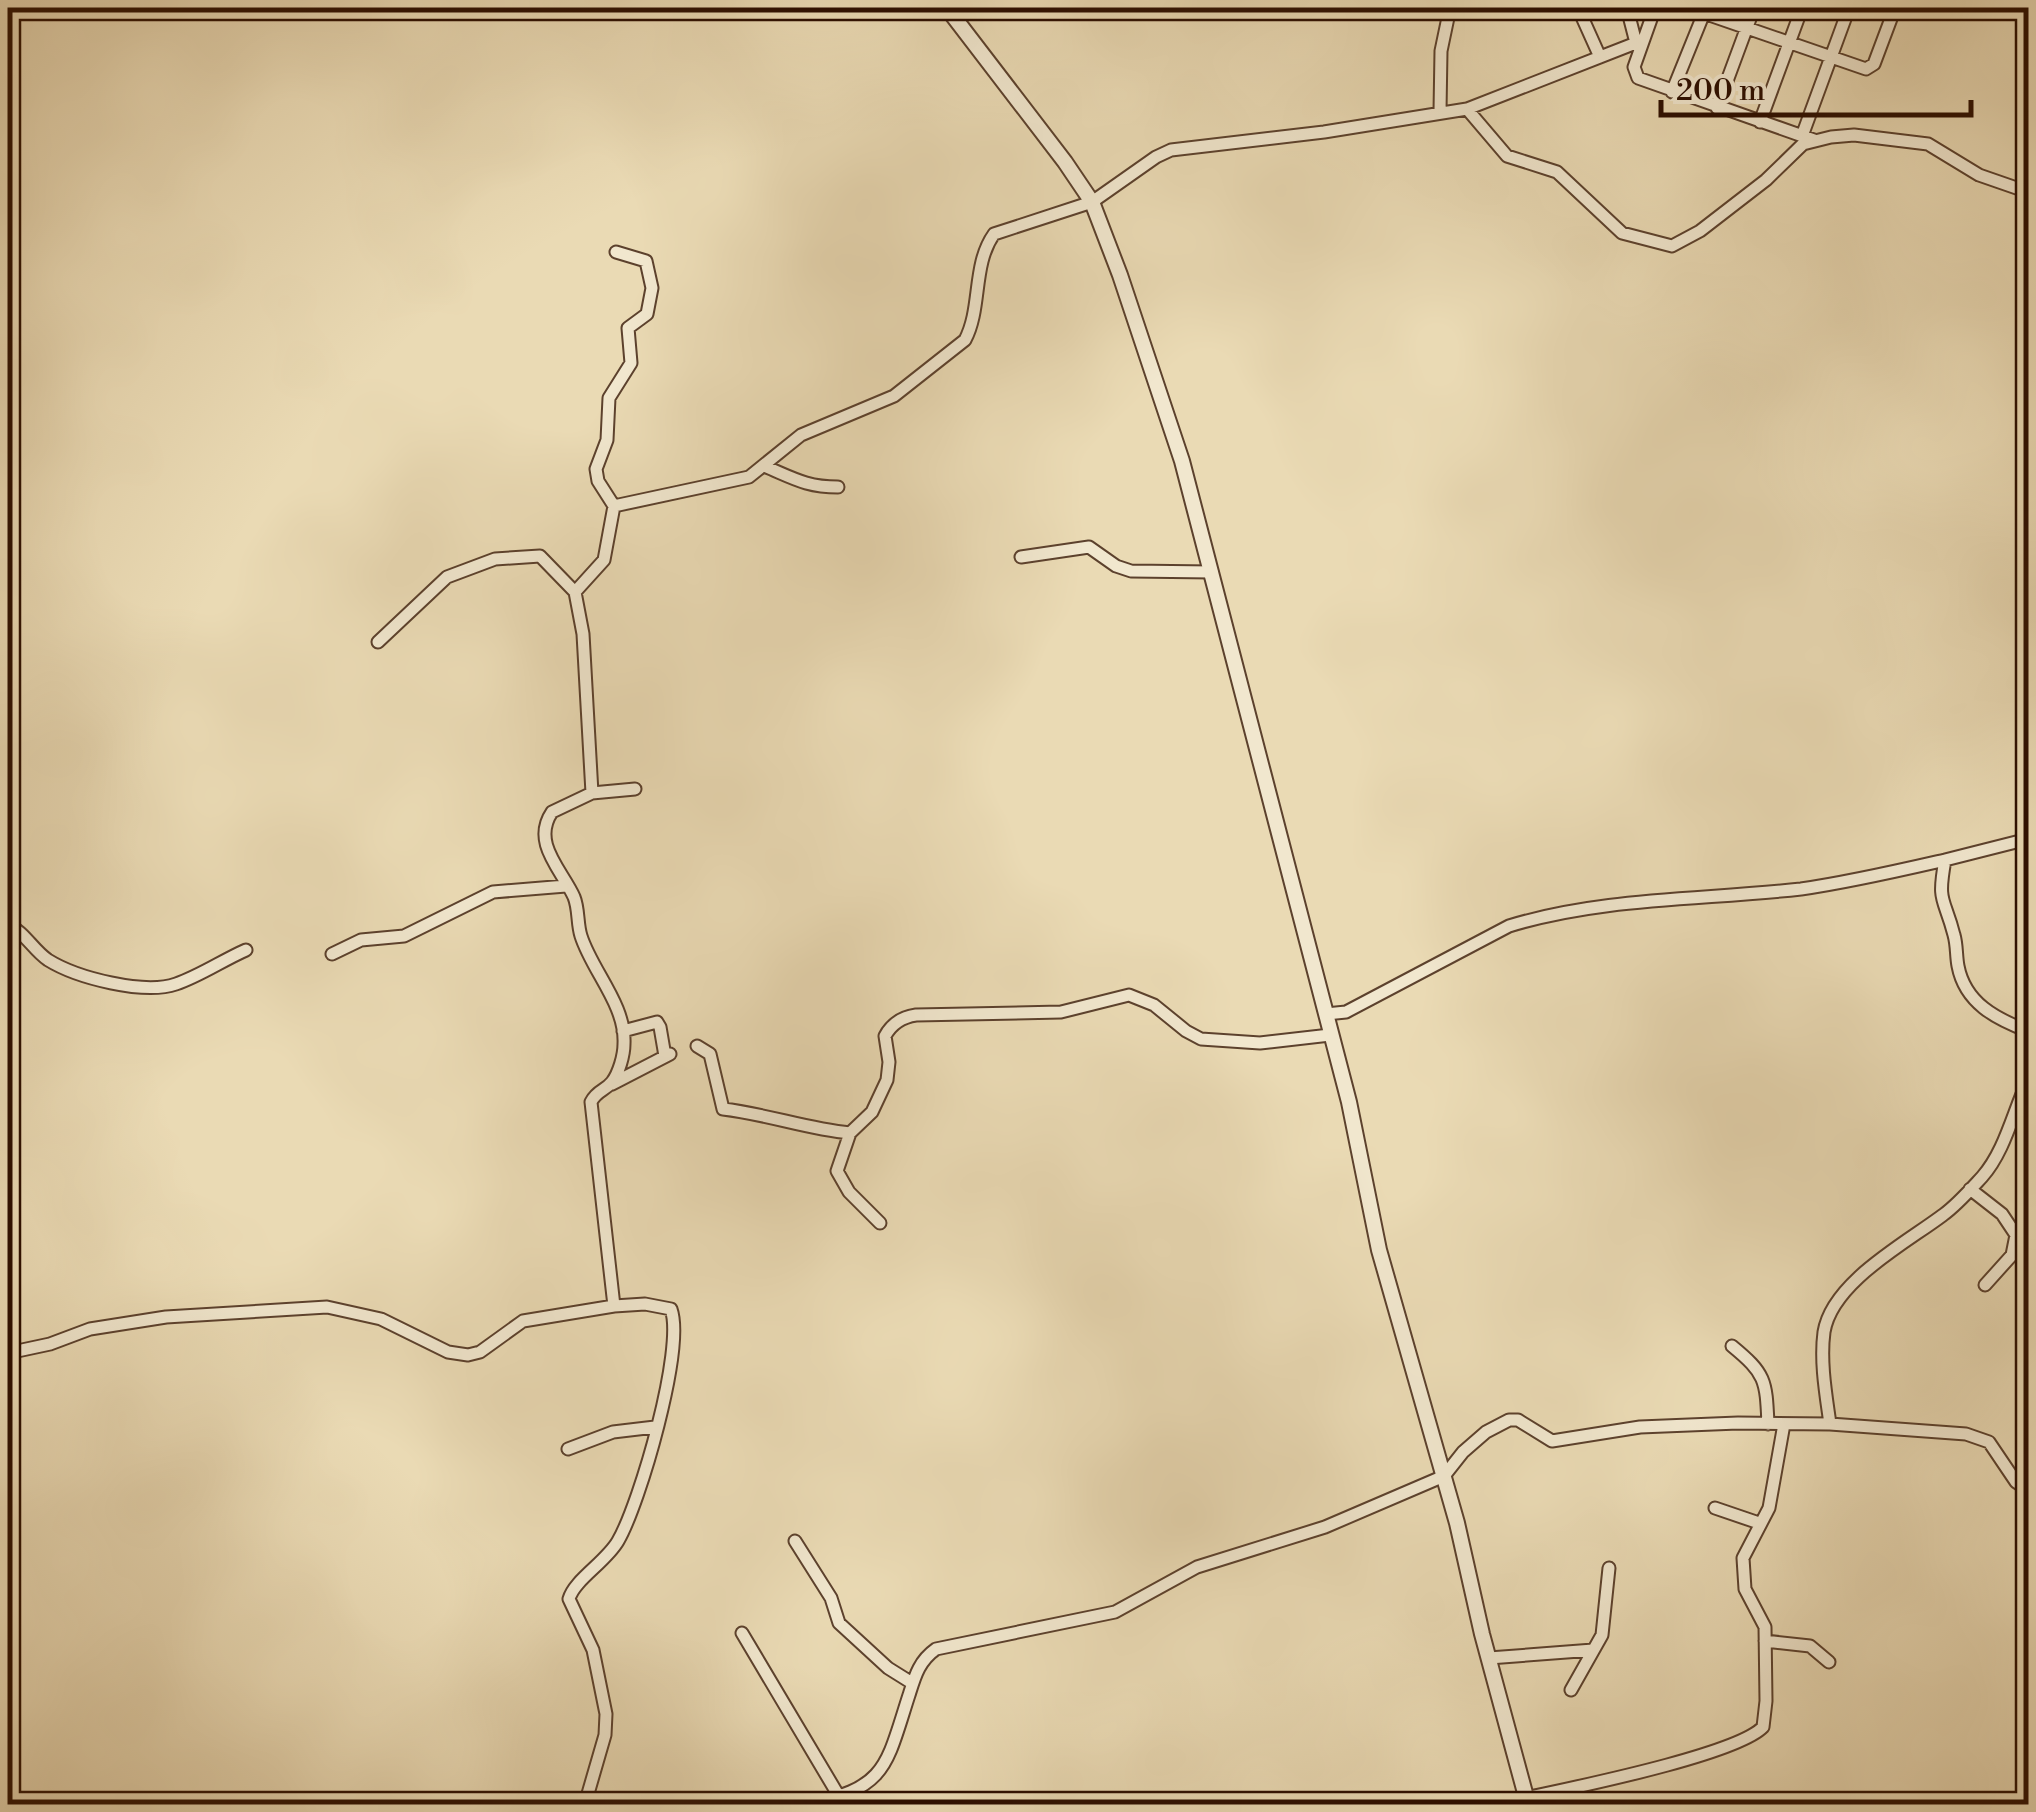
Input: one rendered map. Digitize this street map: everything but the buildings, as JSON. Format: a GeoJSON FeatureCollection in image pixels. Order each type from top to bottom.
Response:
{"type":"FeatureCollection","features":[{"type":"Feature","properties":{"kind":"street"},"geometry":{"type":"LineString","coordinates":[[946,8],[1066,162],[1092,202],[1182,461],[1349,1102],[1380,1250],[1444,1476],[1527,1801],[1618,1777],[1758,1732],[1766,1701],[1765,1640],[1762,1620],[1749,1598],[1742,1558],[1769,1508],[1784,1424]]}},
{"type":"Feature","properties":{"kind":"street"},"geometry":{"type":"LineString","coordinates":[[1440,112],[1441,50],[1450,8]]}},
{"type":"Feature","properties":{"kind":"street"},"geometry":{"type":"LineString","coordinates":[[1578,8],[1600,56]]}},
{"type":"Feature","properties":{"kind":"street"},"geometry":{"type":"LineString","coordinates":[[1627,8],[1639,42]]}},
{"type":"Feature","properties":{"kind":"street"},"geometry":{"type":"LineString","coordinates":[[1654,8],[1639,42],[1636,75],[1642,81],[1808,138],[1854,135],[1928,144],[1979,175],[2028,192]]}},
{"type":"Feature","properties":{"kind":"street"},"geometry":{"type":"LineString","coordinates":[[1689,8],[1705,10],[1862,68],[1872,66],[1895,8]]}},
{"type":"Feature","properties":{"kind":"street"},"geometry":{"type":"LineString","coordinates":[[1717,108],[1754,8]]}},
{"type":"Feature","properties":{"kind":"street"},"geometry":{"type":"LineString","coordinates":[[1760,122],[1802,8]]}},
{"type":"Feature","properties":{"kind":"street"},"geometry":{"type":"LineString","coordinates":[[1467,109],[1507,156],[1557,172],[1622,234],[1672,246],[1700,231],[1766,180],[1808,138],[1849,8]]}},
{"type":"Feature","properties":{"kind":"street"},"geometry":{"type":"LineString","coordinates":[[1672,92],[1705,10]]}},
{"type":"Feature","properties":{"kind":"street"},"geometry":{"type":"LineString","coordinates":[[614,506],[742,480],[801,435],[894,396],[959,347],[970,326],[986,249],[994,234],[1092,202],[1163,152],[1467,109],[1639,42]]}},
{"type":"Feature","properties":{"kind":"street"},"geometry":{"type":"LineString","coordinates":[[574,592],[604,560],[614,506],[596,473],[607,440],[608,403],[631,363],[628,328],[647,314],[652,288],[644,259],[616,252]]}},
{"type":"Feature","properties":{"kind":"street"},"geometry":{"type":"LineString","coordinates":[[764,466],[807,486],[838,487]]}},
{"type":"Feature","properties":{"kind":"street"},"geometry":{"type":"LineString","coordinates":[[1022,557],[1089,547],[1116,566],[1131,571],[1212,572]]}},
{"type":"Feature","properties":{"kind":"street"},"geometry":{"type":"LineString","coordinates":[[378,642],[447,576],[489,560],[537,555],[574,592],[584,634],[592,783]]}},
{"type":"Feature","properties":{"kind":"street"},"geometry":{"type":"LineString","coordinates":[[611,1084],[624,1046],[623,1031],[610,994],[582,939],[574,899],[548,848],[545,826],[556,810],[592,783],[635,789]]}},
{"type":"Feature","properties":{"kind":"street"},"geometry":{"type":"LineString","coordinates":[[1326,1014],[1346,1012],[1510,926],[1534,918],[1874,878],[2028,839]]}},
{"type":"Feature","properties":{"kind":"street"},"geometry":{"type":"LineString","coordinates":[[1945,860],[1939,893],[1955,936],[1958,969],[1964,985],[1975,1004],[2028,1031]]}},
{"type":"Feature","properties":{"kind":"street"},"geometry":{"type":"LineString","coordinates":[[332,954],[355,942],[408,934],[493,892],[566,886]]}},
{"type":"Feature","properties":{"kind":"street"},"geometry":{"type":"LineString","coordinates":[[8,925],[46,958],[74,972],[144,986],[179,983],[246,950]]}},
{"type":"Feature","properties":{"kind":"street"},"geometry":{"type":"LineString","coordinates":[[880,1223],[850,1192],[837,1171],[850,1133],[872,1112],[887,1080],[888,1029],[909,1016],[1062,1012],[1130,995],[1154,1005],[1202,1040],[1260,1043],[1330,1036]]}},
{"type":"Feature","properties":{"kind":"street"},"geometry":{"type":"LineString","coordinates":[[614,1306],[592,1102],[596,1092],[668,1055],[656,1022],[623,1031]]}},
{"type":"Feature","properties":{"kind":"street"},"geometry":{"type":"LineString","coordinates":[[696,1046],[710,1054],[724,1110],[762,1113],[850,1133]]}},
{"type":"Feature","properties":{"kind":"street"},"geometry":{"type":"LineString","coordinates":[[1830,1424],[1824,1379],[1824,1332],[1832,1313],[1857,1278],[1946,1213],[1970,1189],[1994,1160],[2028,1080]]}},
{"type":"Feature","properties":{"kind":"street"},"geometry":{"type":"LineString","coordinates":[[1970,1189],[2002,1214],[2016,1236],[2012,1255],[1986,1285]]}},
{"type":"Feature","properties":{"kind":"street"},"geometry":{"type":"LineString","coordinates":[[8,1353],[50,1344],[90,1329],[166,1317],[327,1307],[381,1319],[448,1352],[468,1355],[480,1352],[522,1321],[614,1306],[663,1306],[673,1314],[670,1365],[652,1454],[636,1506],[619,1540],[595,1571],[572,1589],[569,1599],[593,1650],[606,1714],[605,1735],[585,1804]]}},
{"type":"Feature","properties":{"kind":"street"},"geometry":{"type":"LineString","coordinates":[[1732,1346],[1766,1382],[1768,1424]]}},
{"type":"Feature","properties":{"kind":"street"},"geometry":{"type":"LineString","coordinates":[[808,1804],[840,1798],[860,1788],[882,1768],[912,1684],[926,1656],[936,1650],[1115,1612],[1196,1567],[1325,1527],[1444,1476],[1463,1452],[1508,1420],[1518,1420],[1552,1441],[1640,1427],[1768,1424],[1830,1424],[1980,1436],[1989,1442],[2016,1482],[2028,1490]]}},
{"type":"Feature","properties":{"kind":"street"},"geometry":{"type":"LineString","coordinates":[[568,1449],[614,1432],[655,1427]]}},
{"type":"Feature","properties":{"kind":"street"},"geometry":{"type":"LineString","coordinates":[[1715,1508],[1758,1523]]}},
{"type":"Feature","properties":{"kind":"street"},"geometry":{"type":"LineString","coordinates":[[795,1541],[831,1598],[839,1622],[888,1668],[912,1684]]}},
{"type":"Feature","properties":{"kind":"street"},"geometry":{"type":"LineString","coordinates":[[1571,1690],[1602,1635],[1609,1568]]}},
{"type":"Feature","properties":{"kind":"street"},"geometry":{"type":"LineString","coordinates":[[742,1633],[840,1798]]}},
{"type":"Feature","properties":{"kind":"street"},"geometry":{"type":"LineString","coordinates":[[1765,1640],[1810,1646],[1829,1662]]}},
{"type":"Feature","properties":{"kind":"street"},"geometry":{"type":"LineString","coordinates":[[1488,1658],[1593,1650]]}}]}
